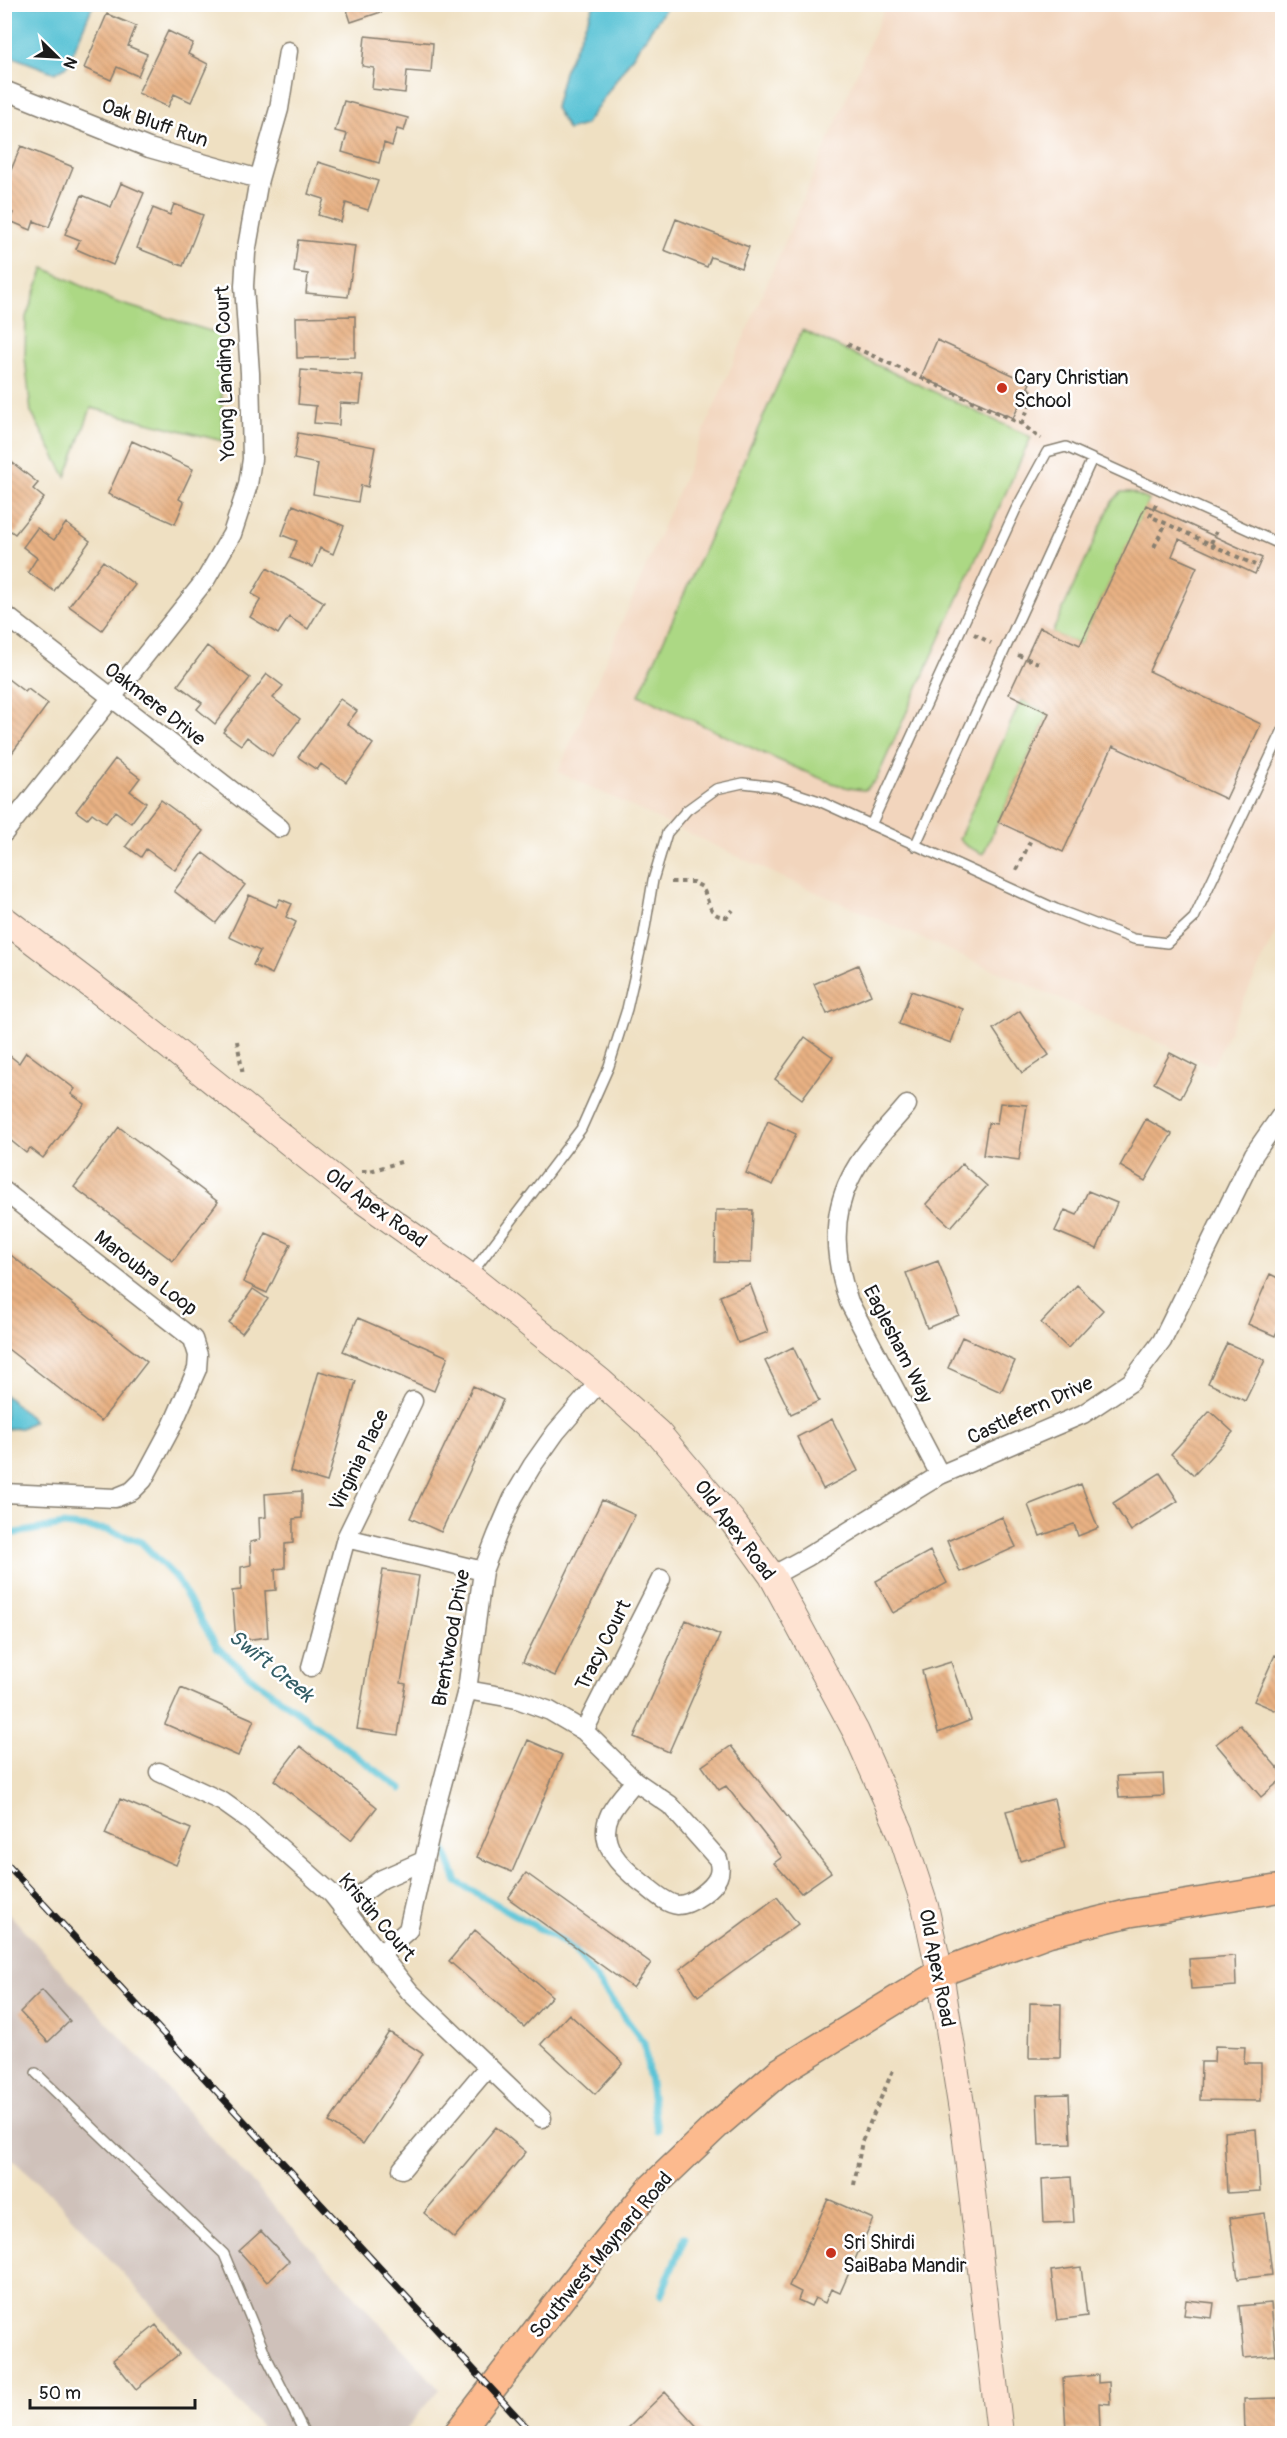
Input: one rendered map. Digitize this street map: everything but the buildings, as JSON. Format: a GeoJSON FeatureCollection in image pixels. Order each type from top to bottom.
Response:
{"type":"FeatureCollection","features":[{"type":"Feature","properties":{"kind":"main road","name":"Old Apex Road"},"geometry":{"type":"LineString","coordinates":[[4,919],[129,1014],[351,1192],[469,1276],[600,1381],[658,1433],[733,1522],[772,1576],[856,1732],[901,1833],[926,1906],[940,1972],[964,2123],[1000,2433]]}},
{"type":"Feature","properties":{"kind":"main road","name":"Southwest Maynard Road"},"geometry":{"type":"LineString","coordinates":[[457,2433],[586,2266],[649,2190],[717,2125],[779,2072],[940,1972],[1048,1933],[1130,1913],[1282,1888]]}},
{"type":"Feature","properties":{"kind":"street","name":"Young Landing Court"},"geometry":{"type":"LineString","coordinates":[[4,833],[206,579],[232,534],[241,511],[252,459],[250,373],[244,286],[246,253],[259,179],[279,109],[288,51]]}},
{"type":"Feature","properties":{"kind":"street","name":"Oak Bluff Run"},"geometry":{"type":"LineString","coordinates":[[4,90],[149,148],[259,179]]}},
{"type":"Feature","properties":{"kind":"street","name":"Oakmere Drive"},"geometry":{"type":"LineString","coordinates":[[4,614],[280,828]]}},
{"type":"Feature","properties":{"kind":"street","name":"Eaglesham Way"},"geometry":{"type":"LineString","coordinates":[[908,1105],[869,1150],[850,1178],[836,1227],[836,1252],[849,1302],[940,1475]]}},
{"type":"Feature","properties":{"kind":"street","name":"Castlefern Drive"},"geometry":{"type":"LineString","coordinates":[[772,1576],[940,1475],[1083,1414],[1131,1382],[1162,1341],[1254,1154],[1282,1114]]}},
{"type":"Feature","properties":{"kind":"street","name":"Maroubra Loop"},"geometry":{"type":"LineString","coordinates":[[4,1191],[193,1339],[198,1355],[197,1369],[172,1426],[143,1480],[132,1491],[115,1498],[4,1493]]}},
{"type":"Feature","properties":{"kind":"street","name":"Brentwood Drive"},"geometry":{"type":"LineString","coordinates":[[379,1955],[408,1930],[423,1861],[467,1690],[483,1571],[513,1498],[532,1466],[556,1432],[600,1381]]}},
{"type":"Feature","properties":{"kind":"street","name":"Virginia Place"},"geometry":{"type":"LineString","coordinates":[[311,1667],[346,1538],[413,1401]]}},
{"type":"Feature","properties":{"kind":"street","name":"Virginia Place"},"geometry":{"type":"LineString","coordinates":[[346,1538],[483,1571]]}},
{"type":"Feature","properties":{"kind":"street","name":"Tracy Court"},"geometry":{"type":"LineString","coordinates":[[584,1731],[661,1579]]}},
{"type":"Feature","properties":{"kind":"street"},"geometry":{"type":"LineString","coordinates":[[467,1690],[517,1699],[550,1711],[584,1731],[635,1781],[670,1805],[718,1859],[720,1869],[717,1879],[689,1903],[677,1905],[667,1902],[618,1861],[607,1844],[606,1830],[610,1815],[635,1781]]}},
{"type":"Feature","properties":{"kind":"street","name":"Kristin Court"},"geometry":{"type":"LineString","coordinates":[[159,1772],[223,1802],[251,1822],[332,1894],[410,1992],[542,2118]]}},
{"type":"Feature","properties":{"kind":"street"},"geometry":{"type":"LineString","coordinates":[[342,1908],[382,1879],[423,1861]]}},
{"type":"Feature","properties":{"kind":"street"},"geometry":{"type":"LineString","coordinates":[[402,2169],[488,2067]]}},
{"type":"Feature","properties":{"kind":"lane"},"geometry":{"type":"LineString","coordinates":[[871,825],[1016,509],[1047,452],[1066,447],[1282,545]]}},
{"type":"Feature","properties":{"kind":"lane"},"geometry":{"type":"LineString","coordinates":[[915,846],[1092,459]]}},
{"type":"Feature","properties":{"kind":"lane"},"geometry":{"type":"LineString","coordinates":[[469,1276],[581,1129],[609,1066],[627,1010],[644,934],[653,879],[667,833],[687,810],[716,789],[743,783],[777,786],[819,801],[1056,909],[1134,939],[1167,943],[1194,918],[1227,854],[1282,732]]}},
{"type":"Feature","properties":{"kind":"lane"},"geometry":{"type":"LineString","coordinates":[[36,2073],[224,2254],[267,2358],[305,2433]]}},
{"type":"Feature","properties":{"kind":"path"},"geometry":{"type":"LineString","coordinates":[[847,344],[1023,424],[1041,439]]}},
{"type":"Feature","properties":{"kind":"path"},"geometry":{"type":"LineString","coordinates":[[1023,424],[1034,393],[1027,388]]}},
{"type":"Feature","properties":{"kind":"path"},"geometry":{"type":"LineString","coordinates":[[1156,503],[1150,516],[1255,565]]}},
{"type":"Feature","properties":{"kind":"path"},"geometry":{"type":"LineString","coordinates":[[1154,547],[1166,523]]}},
{"type":"Feature","properties":{"kind":"path"},"geometry":{"type":"LineString","coordinates":[[1211,543],[1216,532]]}},
{"type":"Feature","properties":{"kind":"path"},"geometry":{"type":"LineString","coordinates":[[973,633],[994,645]]}},
{"type":"Feature","properties":{"kind":"path"},"geometry":{"type":"LineString","coordinates":[[1018,655],[1038,663]]}},
{"type":"Feature","properties":{"kind":"path"},"geometry":{"type":"LineString","coordinates":[[1017,870],[1032,837]]}},
{"type":"Feature","properties":{"kind":"path"},"geometry":{"type":"LineString","coordinates":[[671,882],[693,882],[702,887],[709,909],[720,917],[727,917],[733,910]]}},
{"type":"Feature","properties":{"kind":"path"},"geometry":{"type":"LineString","coordinates":[[237,1041],[244,1081]]}},
{"type":"Feature","properties":{"kind":"path"},"geometry":{"type":"LineString","coordinates":[[359,1171],[370,1171],[401,1162]]}},
{"type":"Feature","properties":{"kind":"path"},"geometry":{"type":"LineString","coordinates":[[854,2185],[862,2141],[894,2068]]}},
{"type":"Feature","properties":{"kind":"shaded area","name":"Cary Christian School"},"geometry":{"type":"Polygon","coordinates":[[[886,5],[1282,5],[1282,918],[1213,1066],[784,878],[558,772],[886,5]]]}},
{"type":"Feature","properties":{"kind":"shaded area"},"geometry":{"type":"Polygon","coordinates":[[[4,1908],[439,2389],[403,2433],[266,2433],[55,2198],[5,2153],[4,1908]]]}},
{"type":"Feature","properties":{"kind":"green space"},"geometry":{"type":"Polygon","coordinates":[[[44,268],[116,302],[220,334],[223,441],[91,408],[66,477],[31,412],[25,357],[26,317],[44,268]]]}},
{"type":"Feature","properties":{"kind":"green space"},"geometry":{"type":"Polygon","coordinates":[[[802,330],[1031,437],[876,780],[865,790],[840,785],[815,776],[639,695],[802,330]]]}},
{"type":"Feature","properties":{"kind":"green space"},"geometry":{"type":"Polygon","coordinates":[[[1121,492],[1131,492],[1149,500],[1080,645],[1052,633],[1112,502],[1121,492]]]}},
{"type":"Feature","properties":{"kind":"green space"},"geometry":{"type":"Polygon","coordinates":[[[1021,700],[1049,713],[983,854],[966,846],[959,839],[1021,700]]]}},
{"type":"Feature","properties":{"kind":"water"},"geometry":{"type":"Polygon","coordinates":[[[93,4],[67,66],[55,73],[5,54],[4,5],[93,4]]]}},
{"type":"Feature","properties":{"kind":"water"},"geometry":{"type":"Polygon","coordinates":[[[594,5],[668,5],[585,125],[568,130],[555,108],[564,72],[594,5]]]}},
{"type":"Feature","properties":{"kind":"water"},"geometry":{"type":"Polygon","coordinates":[[[5,1395],[34,1421],[21,1428],[5,1429],[5,1395]]]}},
{"type":"Feature","properties":{"kind":"waterway","name":"Swift Creek"},"geometry":{"type":"LineString","coordinates":[[4,1535],[63,1525],[108,1530],[141,1542],[176,1578],[217,1647],[248,1675],[401,1789]]}},
{"type":"Feature","properties":{"kind":"waterway","name":"Swift Creek"},"geometry":{"type":"LineString","coordinates":[[442,1843],[457,1882],[572,1947],[644,2043],[657,2130]]}},
{"type":"Feature","properties":{"kind":"waterway","name":"Swift Creek"},"geometry":{"type":"LineString","coordinates":[[661,2295],[685,2237]]}},
{"type":"Feature","properties":{"kind":"waterway","name":"Swift Creek"},"geometry":{"type":"LineString","coordinates":[[594,2431],[597,2434]]}},
{"type":"Feature","properties":{"kind":"railway"},"geometry":{"type":"LineString","coordinates":[[4,1861],[533,2434]]}},
{"type":"Feature","properties":{"kind":"place","name":"Cary Christian School"},"geometry":{"type":"Point","coordinates":[1002,388]}},
{"type":"Feature","properties":{"kind":"place","name":"Sri Shirdi SaiBaba Mandir"},"geometry":{"type":"Point","coordinates":[831,2253]}}]}
